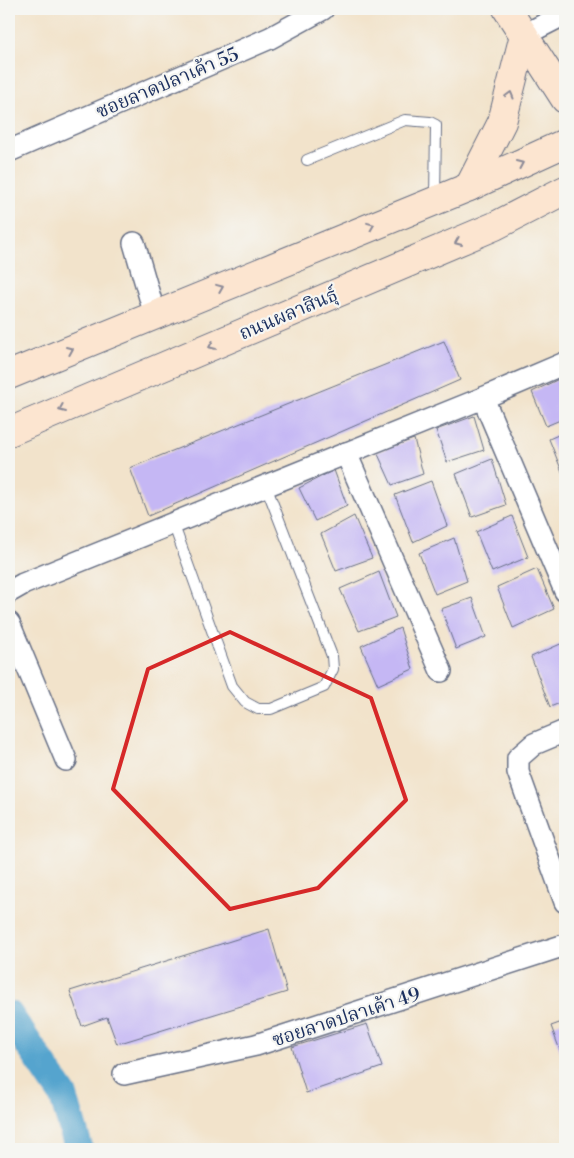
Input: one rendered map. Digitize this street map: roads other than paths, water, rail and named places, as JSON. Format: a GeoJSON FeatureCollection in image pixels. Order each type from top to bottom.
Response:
{"type":"FeatureCollection","features":[{"type":"Feature","properties":{"kind":"main road"},"geometry":{"type":"LineString","coordinates":[[507,9],[565,99]]}},
{"type":"Feature","properties":{"kind":"main road"},"geometry":{"type":"LineString","coordinates":[[469,187],[502,122],[524,35]]}},
{"type":"Feature","properties":{"kind":"main road"},"geometry":{"type":"LineString","coordinates":[[9,375],[469,187],[565,143]]}},
{"type":"Feature","properties":{"kind":"main road","name":"ถนนผลาสินธุ์"},"geometry":{"type":"LineString","coordinates":[[9,432],[494,226],[565,190]]}},
{"type":"Feature","properties":{"kind":"main road"},"geometry":{"type":"LineString","coordinates":[[494,226],[565,208]]}},
{"type":"Feature","properties":{"kind":"street","name":"ซอยลาดปลาเค้า 55"},"geometry":{"type":"LineString","coordinates":[[9,151],[270,38],[323,9]]}},
{"type":"Feature","properties":{"kind":"street"},"geometry":{"type":"LineString","coordinates":[[524,35],[565,14]]}},
{"type":"Feature","properties":{"kind":"street"},"geometry":{"type":"LineString","coordinates":[[134,243],[155,314]]}},
{"type":"Feature","properties":{"kind":"street"},"geometry":{"type":"LineString","coordinates":[[9,592],[23,584],[484,398],[565,363]]}},
{"type":"Feature","properties":{"kind":"street"},"geometry":{"type":"LineString","coordinates":[[484,398],[565,591]]}},
{"type":"Feature","properties":{"kind":"street"},"geometry":{"type":"LineString","coordinates":[[346,453],[441,671]]}},
{"type":"Feature","properties":{"kind":"street"},"geometry":{"type":"LineString","coordinates":[[9,623],[66,760]]}},
{"type":"Feature","properties":{"kind":"street"},"geometry":{"type":"LineString","coordinates":[[565,731],[534,744],[518,758],[518,772],[565,902]]}},
{"type":"Feature","properties":{"kind":"street","name":"ซอยลาดปลาเค้า 49"},"geometry":{"type":"LineString","coordinates":[[124,1074],[256,1045],[565,945]]}},
{"type":"Feature","properties":{"kind":"lane"},"geometry":{"type":"LineString","coordinates":[[307,160],[405,120],[430,122],[436,126],[435,200]]}},
{"type":"Feature","properties":{"kind":"lane"},"geometry":{"type":"LineString","coordinates":[[173,523],[232,686],[244,702],[258,709],[271,709],[289,703],[324,687],[333,669],[332,656],[266,486]]}},
{"type":"Feature","properties":{"kind":"waterway"},"geometry":{"type":"LineString","coordinates":[[9,1015],[63,1095],[79,1149]]}}]}
